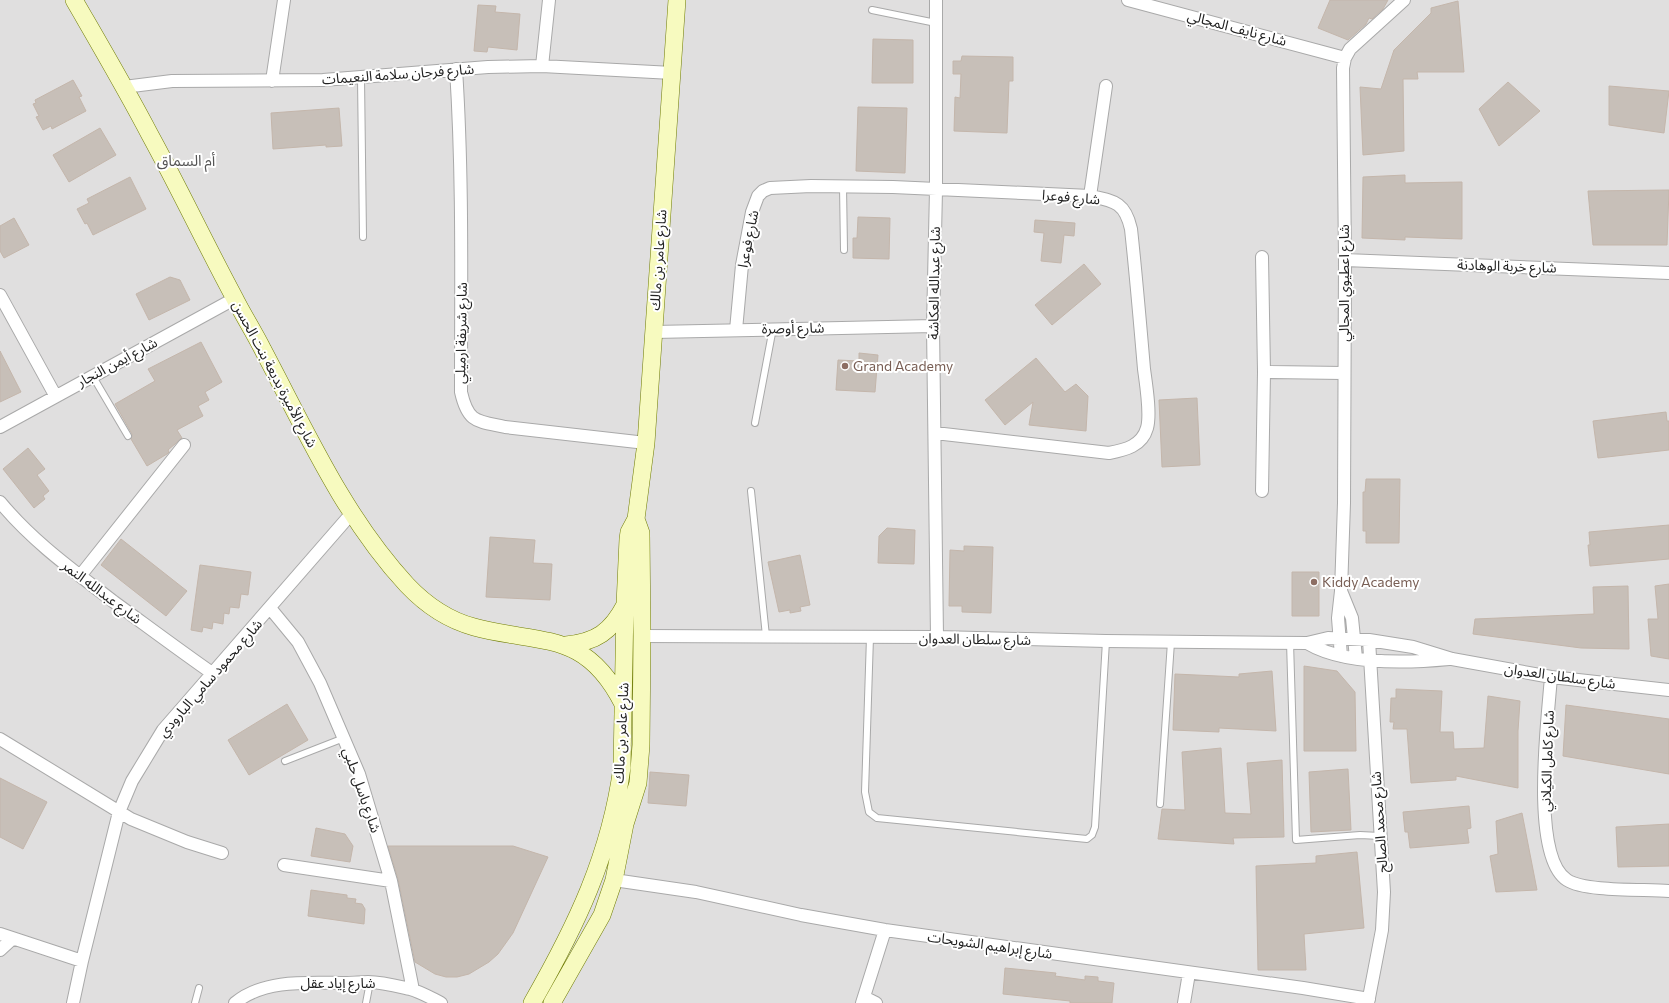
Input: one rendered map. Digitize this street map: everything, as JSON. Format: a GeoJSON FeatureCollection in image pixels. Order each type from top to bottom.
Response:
{"type":"FeatureCollection","features":[{"type":"Feature","properties":{"kind":"street","name":"شارع الأميرة بديعة بنت الحسن"},"geometry":{"type":"LineString","coordinates":[[74,0],[124,87],[234,299],[351,514],[406,584],[424,602],[441,613],[473,627],[540,638],[566,645],[581,654],[606,677],[624,706]]}},
{"type":"Feature","properties":{"kind":"street"},"geometry":{"type":"LineString","coordinates":[[272,81],[284,0]]}},
{"type":"Feature","properties":{"kind":"street"},"geometry":{"type":"LineString","coordinates":[[542,66],[549,0]]}},
{"type":"Feature","properties":{"kind":"street","name":"شارع عامر بن مالك"},"geometry":{"type":"LineString","coordinates":[[532,1003],[567,940],[596,875],[619,789],[622,767],[625,605],[628,540],[636,519],[646,443],[677,0]]}},
{"type":"Feature","properties":{"kind":"street","name":"شارع عبدالله العكاشة"},"geometry":{"type":"LineString","coordinates":[[936,0],[936,190],[933,326],[936,433],[937,637]]}},
{"type":"Feature","properties":{"kind":"street","name":"شارع نايف المجالي"},"geometry":{"type":"LineString","coordinates":[[1128,0],[1345,58]]}},
{"type":"Feature","properties":{"kind":"street","name":"شارع اعطيوي المجالي"},"geometry":{"type":"LineString","coordinates":[[1341,656],[1338,638],[1338,606],[1341,591],[1344,503],[1343,374],[1345,260],[1342,82],[1345,58],[1357,42],[1404,0]]}},
{"type":"Feature","properties":{"kind":"street","name":"شارع فرحان سلامة النعيمات"},"geometry":{"type":"LineString","coordinates":[[124,87],[172,81],[272,81],[361,78],[456,69],[542,66],[672,73]]}},
{"type":"Feature","properties":{"kind":"street","name":"شارع شريفة ارميلي"},"geometry":{"type":"LineString","coordinates":[[456,69],[461,142],[461,392],[465,409],[472,417],[483,422],[505,427],[646,443]]}},
{"type":"Feature","properties":{"kind":"street"},"geometry":{"type":"LineString","coordinates":[[1090,196],[1106,86]]}},
{"type":"Feature","properties":{"kind":"street","name":"شارع فوعرا"},"geometry":{"type":"LineString","coordinates":[[736,330],[742,265],[752,212],[758,196],[763,191],[770,188],[843,186],[893,187],[1090,196],[1111,201],[1121,206],[1129,218],[1131,228],[1147,400],[1147,427],[1142,438],[1135,446],[1109,453],[936,433]]}},
{"type":"Feature","properties":{"kind":"street"},"geometry":{"type":"LineString","coordinates":[[1262,257],[1264,372],[1262,491]]}},
{"type":"Feature","properties":{"kind":"street","name":"شارع خربة الوهادنة"},"geometry":{"type":"LineString","coordinates":[[1345,260],[1669,273]]}},
{"type":"Feature","properties":{"kind":"street"},"geometry":{"type":"LineString","coordinates":[[0,295],[55,395]]}},
{"type":"Feature","properties":{"kind":"street","name":"شارع أيمن النجار"},"geometry":{"type":"LineString","coordinates":[[0,427],[55,395],[234,299]]}},
{"type":"Feature","properties":{"kind":"street","name":"شارع أوصرة"},"geometry":{"type":"LineString","coordinates":[[654,332],[773,328],[933,326]]}},
{"type":"Feature","properties":{"kind":"street"},"geometry":{"type":"LineString","coordinates":[[1264,372],[1343,374]]}},
{"type":"Feature","properties":{"kind":"street"},"geometry":{"type":"LineString","coordinates":[[80,576],[184,445]]}},
{"type":"Feature","properties":{"kind":"street","name":"شارع عبدالله النمر"},"geometry":{"type":"LineString","coordinates":[[0,502],[16,522],[80,576],[169,643],[212,673]]}},
{"type":"Feature","properties":{"kind":"street","name":"شارع محمود سامي البارودي"},"geometry":{"type":"LineString","coordinates":[[74,1003],[82,961],[119,812],[132,781],[163,730],[351,514]]}},
{"type":"Feature","properties":{"kind":"street","name":"شارع عامر بن مالك"},"geometry":{"type":"LineString","coordinates":[[552,1003],[602,916],[614,880],[625,824],[636,793],[640,769],[642,636],[641,533],[636,519]]}},
{"type":"Feature","properties":{"kind":"street","name":"شارع اعطيوي المجالي"},"geometry":{"type":"LineString","coordinates":[[1341,591],[1349,607],[1356,658]]}},
{"type":"Feature","properties":{"kind":"street","name":"شارع الأميرة بديعة بنت الحسن"},"geometry":{"type":"LineString","coordinates":[[566,645],[582,644],[602,634],[618,618],[625,605]]}},
{"type":"Feature","properties":{"kind":"street","name":"شارع باسل حلبي"},"geometry":{"type":"LineString","coordinates":[[270,608],[298,642],[320,683],[363,786],[391,881],[413,990]]}},
{"type":"Feature","properties":{"kind":"street","name":"شارع سلطان العدوان"},"geometry":{"type":"LineString","coordinates":[[642,636],[937,637],[1106,642],[1307,643],[1318,639],[1354,638],[1413,647],[1452,659],[1551,677],[1669,690]]}},
{"type":"Feature","properties":{"kind":"street","name":"شارع محمد الصالح"},"geometry":{"type":"LineString","coordinates":[[1369,640],[1384,909],[1379,950],[1369,1001]]}},
{"type":"Feature","properties":{"kind":"street","name":"شارع سلطان العدوان"},"geometry":{"type":"LineString","coordinates":[[1307,643],[1316,648],[1341,656],[1370,660],[1406,662],[1452,659]]}},
{"type":"Feature","properties":{"kind":"street","name":"شارع كامل الكيلاني"},"geometry":{"type":"LineString","coordinates":[[1551,677],[1544,792],[1549,847],[1559,873],[1567,880],[1597,888],[1669,891]]}},
{"type":"Feature","properties":{"kind":"street"},"geometry":{"type":"LineString","coordinates":[[0,739],[141,824],[222,853]]}},
{"type":"Feature","properties":{"kind":"street"},"geometry":{"type":"LineString","coordinates":[[284,865],[391,881]]}},
{"type":"Feature","properties":{"kind":"street"},"geometry":{"type":"LineString","coordinates":[[596,875],[614,880]]}},
{"type":"Feature","properties":{"kind":"street","name":"شارع إبراهيم الشويحات"},"geometry":{"type":"LineString","coordinates":[[614,880],[696,892],[801,915],[885,930],[1303,988],[1369,1001]]}},
{"type":"Feature","properties":{"kind":"street"},"geometry":{"type":"LineString","coordinates":[[876,1003],[863,1000],[885,930]]}},
{"type":"Feature","properties":{"kind":"street"},"geometry":{"type":"LineString","coordinates":[[0,934],[82,961]]}},
{"type":"Feature","properties":{"kind":"street"},"geometry":{"type":"LineString","coordinates":[[0,950],[12,939]]}},
{"type":"Feature","properties":{"kind":"street"},"geometry":{"type":"LineString","coordinates":[[1184,1003],[1189,973]]}},
{"type":"Feature","properties":{"kind":"street","name":"شارع إياد عقل"},"geometry":{"type":"LineString","coordinates":[[235,1003],[255,992],[284,984],[320,981],[347,983],[370,982],[413,990],[441,1003]]}},
{"type":"Feature","properties":{"kind":"lane"},"geometry":{"type":"LineString","coordinates":[[872,10],[936,23]]}},
{"type":"Feature","properties":{"kind":"lane"},"geometry":{"type":"LineString","coordinates":[[361,78],[363,237]]}},
{"type":"Feature","properties":{"kind":"lane"},"geometry":{"type":"LineString","coordinates":[[843,186],[844,250]]}},
{"type":"Feature","properties":{"kind":"lane"},"geometry":{"type":"LineString","coordinates":[[755,423],[773,328]]}},
{"type":"Feature","properties":{"kind":"lane"},"geometry":{"type":"LineString","coordinates":[[92,375],[128,436]]}},
{"type":"Feature","properties":{"kind":"lane"},"geometry":{"type":"LineString","coordinates":[[751,491],[766,636]]}},
{"type":"Feature","properties":{"kind":"lane"},"geometry":{"type":"LineString","coordinates":[[870,637],[865,792],[869,812],[877,818],[1087,839],[1092,835],[1095,827],[1106,642]]}},
{"type":"Feature","properties":{"kind":"lane"},"geometry":{"type":"LineString","coordinates":[[1160,804],[1171,642]]}},
{"type":"Feature","properties":{"kind":"lane"},"geometry":{"type":"LineString","coordinates":[[1290,642],[1296,840],[1360,835],[1380,836]]}},
{"type":"Feature","properties":{"kind":"lane"},"geometry":{"type":"LineString","coordinates":[[285,761],[344,738]]}},
{"type":"Feature","properties":{"kind":"lane"},"geometry":{"type":"LineString","coordinates":[[366,1003],[370,982]]}},
{"type":"Feature","properties":{"kind":"lane"},"geometry":{"type":"LineString","coordinates":[[195,1003],[199,988]]}},
{"type":"Feature","properties":{"kind":"shaded area","name":"أم السماق"},"geometry":{"type":"Polygon","coordinates":[[[0,0],[1669,0],[1669,1003],[0,1003],[0,0]]]}},
{"type":"Feature","properties":{"kind":"building"},"geometry":{"type":"Polygon","coordinates":[[[1330,0],[1388,0],[1383,9],[1372,19],[1369,18],[1366,24],[1348,40],[1318,28],[1330,0]]]}},
{"type":"Feature","properties":{"kind":"building"},"geometry":{"type":"Polygon","coordinates":[[[1458,1],[1464,72],[1417,72],[1418,79],[1403,79],[1404,151],[1363,155],[1360,87],[1381,89],[1394,50],[1431,13],[1431,8],[1458,1]]]}},
{"type":"Feature","properties":{"kind":"building"},"geometry":{"type":"Polygon","coordinates":[[[478,5],[496,6],[495,12],[520,14],[517,50],[488,47],[487,52],[474,51],[478,5]]]}},
{"type":"Feature","properties":{"kind":"building"},"geometry":{"type":"Polygon","coordinates":[[[873,39],[913,40],[913,83],[872,83],[873,39]]]}},
{"type":"Feature","properties":{"kind":"building"},"geometry":{"type":"Polygon","coordinates":[[[962,56],[1013,57],[1013,81],[1009,81],[1007,133],[954,131],[955,97],[960,98],[961,74],[953,74],[953,61],[961,61],[962,56]]]}},
{"type":"Feature","properties":{"kind":"building"},"geometry":{"type":"Polygon","coordinates":[[[73,80],[82,96],[79,97],[86,111],[52,129],[51,126],[43,130],[36,117],[39,116],[33,104],[36,103],[35,100],[73,80]]]}},
{"type":"Feature","properties":{"kind":"building"},"geometry":{"type":"Polygon","coordinates":[[[1508,82],[1540,111],[1499,146],[1479,109],[1508,82]]]}},
{"type":"Feature","properties":{"kind":"building"},"geometry":{"type":"Polygon","coordinates":[[[1609,86],[1669,91],[1664,133],[1609,125],[1609,86]]]}},
{"type":"Feature","properties":{"kind":"building"},"geometry":{"type":"Polygon","coordinates":[[[858,107],[907,108],[905,173],[856,171],[858,107]]]}},
{"type":"Feature","properties":{"kind":"building"},"geometry":{"type":"Polygon","coordinates":[[[339,108],[342,146],[326,147],[326,145],[273,149],[271,113],[339,108]]]}},
{"type":"Feature","properties":{"kind":"building"},"geometry":{"type":"Polygon","coordinates":[[[100,128],[116,155],[69,182],[53,155],[100,128]]]}},
{"type":"Feature","properties":{"kind":"building"},"geometry":{"type":"Polygon","coordinates":[[[1405,175],[1405,183],[1462,182],[1462,239],[1405,237],[1405,240],[1362,238],[1363,177],[1405,175]]]}},
{"type":"Feature","properties":{"kind":"building"},"geometry":{"type":"Polygon","coordinates":[[[130,177],[146,209],[93,235],[77,209],[89,203],[87,199],[130,177]]]}},
{"type":"Feature","properties":{"kind":"building"},"geometry":{"type":"Polygon","coordinates":[[[1669,190],[1667,245],[1593,245],[1588,191],[1669,190]]]}},
{"type":"Feature","properties":{"kind":"building"},"geometry":{"type":"Polygon","coordinates":[[[858,217],[890,218],[889,259],[853,258],[853,238],[857,238],[858,217]]]}},
{"type":"Feature","properties":{"kind":"building"},"geometry":{"type":"Polygon","coordinates":[[[14,218],[29,245],[4,258],[0,251],[0,226],[14,218]]]}},
{"type":"Feature","properties":{"kind":"building"},"geometry":{"type":"Polygon","coordinates":[[[1035,220],[1075,223],[1074,236],[1064,235],[1061,263],[1041,261],[1044,233],[1034,232],[1035,220]]]}},
{"type":"Feature","properties":{"kind":"building"},"geometry":{"type":"Polygon","coordinates":[[[1084,264],[1101,284],[1052,325],[1035,305],[1084,264]]]}},
{"type":"Feature","properties":{"kind":"building"},"geometry":{"type":"Polygon","coordinates":[[[170,277],[180,280],[190,300],[149,320],[136,294],[170,277]]]}},
{"type":"Feature","properties":{"kind":"building"},"geometry":{"type":"Polygon","coordinates":[[[201,342],[222,382],[205,392],[209,400],[198,406],[203,416],[177,430],[182,438],[168,450],[169,452],[167,454],[147,466],[131,439],[132,434],[115,404],[155,381],[148,369],[201,342]]]}},
{"type":"Feature","properties":{"kind":"building"},"geometry":{"type":"Polygon","coordinates":[[[0,351],[21,392],[0,402],[0,351]]]}},
{"type":"Feature","properties":{"kind":"building"},"geometry":{"type":"Polygon","coordinates":[[[859,353],[878,355],[875,392],[836,390],[838,360],[859,361],[859,353]]]}},
{"type":"Feature","properties":{"kind":"building"},"geometry":{"type":"Polygon","coordinates":[[[1036,358],[1065,392],[1076,384],[1088,396],[1086,431],[1029,425],[1033,402],[1005,425],[985,400],[1036,358]]]}},
{"type":"Feature","properties":{"kind":"building"},"geometry":{"type":"Polygon","coordinates":[[[1197,398],[1200,465],[1162,467],[1159,400],[1197,398]]]}},
{"type":"Feature","properties":{"kind":"building"},"geometry":{"type":"Polygon","coordinates":[[[1666,412],[1667,421],[1669,421],[1669,450],[1598,458],[1593,421],[1666,412]]]}},
{"type":"Feature","properties":{"kind":"building"},"geometry":{"type":"Polygon","coordinates":[[[28,448],[45,469],[37,475],[49,491],[43,496],[45,499],[34,508],[3,469],[28,448]]]}},
{"type":"Feature","properties":{"kind":"building"},"geometry":{"type":"Polygon","coordinates":[[[1366,479],[1400,479],[1399,543],[1366,543],[1366,531],[1363,531],[1363,492],[1365,492],[1366,479]]]}},
{"type":"Feature","properties":{"kind":"building"},"geometry":{"type":"Polygon","coordinates":[[[1669,525],[1669,559],[1590,566],[1588,545],[1590,545],[1589,532],[1669,525]]]}},
{"type":"Feature","properties":{"kind":"building"},"geometry":{"type":"Polygon","coordinates":[[[887,528],[915,530],[914,564],[878,563],[879,536],[887,528]]]}},
{"type":"Feature","properties":{"kind":"building"},"geometry":{"type":"Polygon","coordinates":[[[490,537],[535,540],[533,563],[552,564],[550,600],[486,597],[490,537]]]}},
{"type":"Feature","properties":{"kind":"building"},"geometry":{"type":"Polygon","coordinates":[[[121,539],[187,591],[166,616],[101,565],[121,539]]]}},
{"type":"Feature","properties":{"kind":"building"},"geometry":{"type":"Polygon","coordinates":[[[964,546],[993,547],[991,613],[962,612],[962,606],[949,606],[950,550],[964,551],[964,546]]]}},
{"type":"Feature","properties":{"kind":"building"},"geometry":{"type":"Polygon","coordinates":[[[800,555],[810,605],[800,607],[801,611],[790,613],[790,610],[779,612],[768,562],[800,555]]]}},
{"type":"Feature","properties":{"kind":"building"},"geometry":{"type":"Polygon","coordinates":[[[200,565],[251,572],[248,595],[241,594],[239,608],[230,607],[229,614],[224,613],[223,624],[213,622],[212,629],[203,627],[202,632],[191,630],[200,565]]]}},
{"type":"Feature","properties":{"kind":"building"},"geometry":{"type":"Polygon","coordinates":[[[1292,572],[1319,572],[1319,616],[1292,616],[1292,572]]]}},
{"type":"Feature","properties":{"kind":"building"},"geometry":{"type":"Polygon","coordinates":[[[1669,584],[1669,659],[1651,656],[1648,619],[1658,619],[1655,586],[1669,584]]]}},
{"type":"Feature","properties":{"kind":"building"},"geometry":{"type":"Polygon","coordinates":[[[1628,586],[1629,649],[1581,648],[1473,634],[1475,619],[1594,614],[1593,587],[1628,586]]]}},
{"type":"Feature","properties":{"kind":"building"},"geometry":{"type":"Polygon","coordinates":[[[1304,666],[1337,671],[1355,692],[1356,751],[1304,751],[1304,666]]]}},
{"type":"Feature","properties":{"kind":"building"},"geometry":{"type":"Polygon","coordinates":[[[1272,671],[1276,731],[1219,728],[1219,732],[1173,730],[1175,674],[1239,677],[1239,674],[1272,671]]]}},
{"type":"Feature","properties":{"kind":"building"},"geometry":{"type":"Polygon","coordinates":[[[1396,689],[1442,691],[1440,732],[1453,732],[1454,749],[1484,748],[1488,696],[1520,701],[1518,731],[1518,788],[1456,776],[1456,780],[1411,783],[1407,729],[1393,729],[1394,722],[1390,722],[1391,698],[1396,698],[1396,689]]]}},
{"type":"Feature","properties":{"kind":"building"},"geometry":{"type":"Polygon","coordinates":[[[287,704],[308,740],[249,775],[228,740],[287,704]]]}},
{"type":"Feature","properties":{"kind":"building"},"geometry":{"type":"Polygon","coordinates":[[[1566,705],[1669,719],[1669,774],[1563,756],[1566,705]]]}},
{"type":"Feature","properties":{"kind":"building"},"geometry":{"type":"Polygon","coordinates":[[[1221,748],[1225,813],[1251,814],[1247,763],[1282,760],[1284,837],[1233,838],[1234,844],[1158,839],[1162,809],[1185,810],[1182,752],[1221,748]]]}},
{"type":"Feature","properties":{"kind":"building"},"geometry":{"type":"Polygon","coordinates":[[[1348,769],[1351,830],[1311,832],[1309,772],[1348,769]]]}},
{"type":"Feature","properties":{"kind":"building"},"geometry":{"type":"Polygon","coordinates":[[[650,772],[689,775],[686,806],[648,803],[650,772]]]}},
{"type":"Feature","properties":{"kind":"building"},"geometry":{"type":"Polygon","coordinates":[[[0,778],[47,802],[23,849],[0,837],[0,778]]]}},
{"type":"Feature","properties":{"kind":"building"},"geometry":{"type":"Polygon","coordinates":[[[1469,806],[1471,828],[1467,829],[1469,843],[1410,848],[1408,832],[1405,832],[1403,812],[1469,806]]]}},
{"type":"Feature","properties":{"kind":"building"},"geometry":{"type":"Polygon","coordinates":[[[1522,813],[1537,890],[1496,892],[1490,856],[1498,854],[1496,821],[1522,813]]]}},
{"type":"Feature","properties":{"kind":"building"},"geometry":{"type":"Polygon","coordinates":[[[1669,824],[1669,866],[1618,867],[1616,827],[1669,824]]]}},
{"type":"Feature","properties":{"kind":"building"},"geometry":{"type":"Polygon","coordinates":[[[316,828],[345,834],[353,846],[350,862],[311,856],[316,828]]]}},
{"type":"Feature","properties":{"kind":"building"},"geometry":{"type":"Polygon","coordinates":[[[388,846],[513,846],[548,857],[513,933],[498,954],[489,962],[469,974],[457,977],[446,977],[435,974],[415,962],[398,879],[388,846]]]}},
{"type":"Feature","properties":{"kind":"building"},"geometry":{"type":"Polygon","coordinates":[[[1357,852],[1364,928],[1304,934],[1306,970],[1258,970],[1256,866],[1316,863],[1316,856],[1357,852]]]}},
{"type":"Feature","properties":{"kind":"building"},"geometry":{"type":"Polygon","coordinates":[[[311,890],[347,895],[347,898],[356,899],[355,903],[362,904],[365,909],[364,924],[308,916],[311,890]]]}},
{"type":"Feature","properties":{"kind":"building"},"geometry":{"type":"Polygon","coordinates":[[[1005,968],[1056,973],[1055,976],[1085,980],[1085,976],[1098,977],[1098,981],[1114,983],[1112,1003],[1070,1003],[1070,1001],[1003,994],[1005,968]]]}},
{"type":"Feature","properties":{"kind":"place","name":"Grand Academy"},"geometry":{"type":"Point","coordinates":[845,366]}},
{"type":"Feature","properties":{"kind":"place","name":"Kiddy Academy"},"geometry":{"type":"Point","coordinates":[1314,582]}},
{"type":"Feature","properties":{"kind":"district","name":"أم السماق"},"geometry":{"type":"Point","coordinates":[186,161]}}]}
